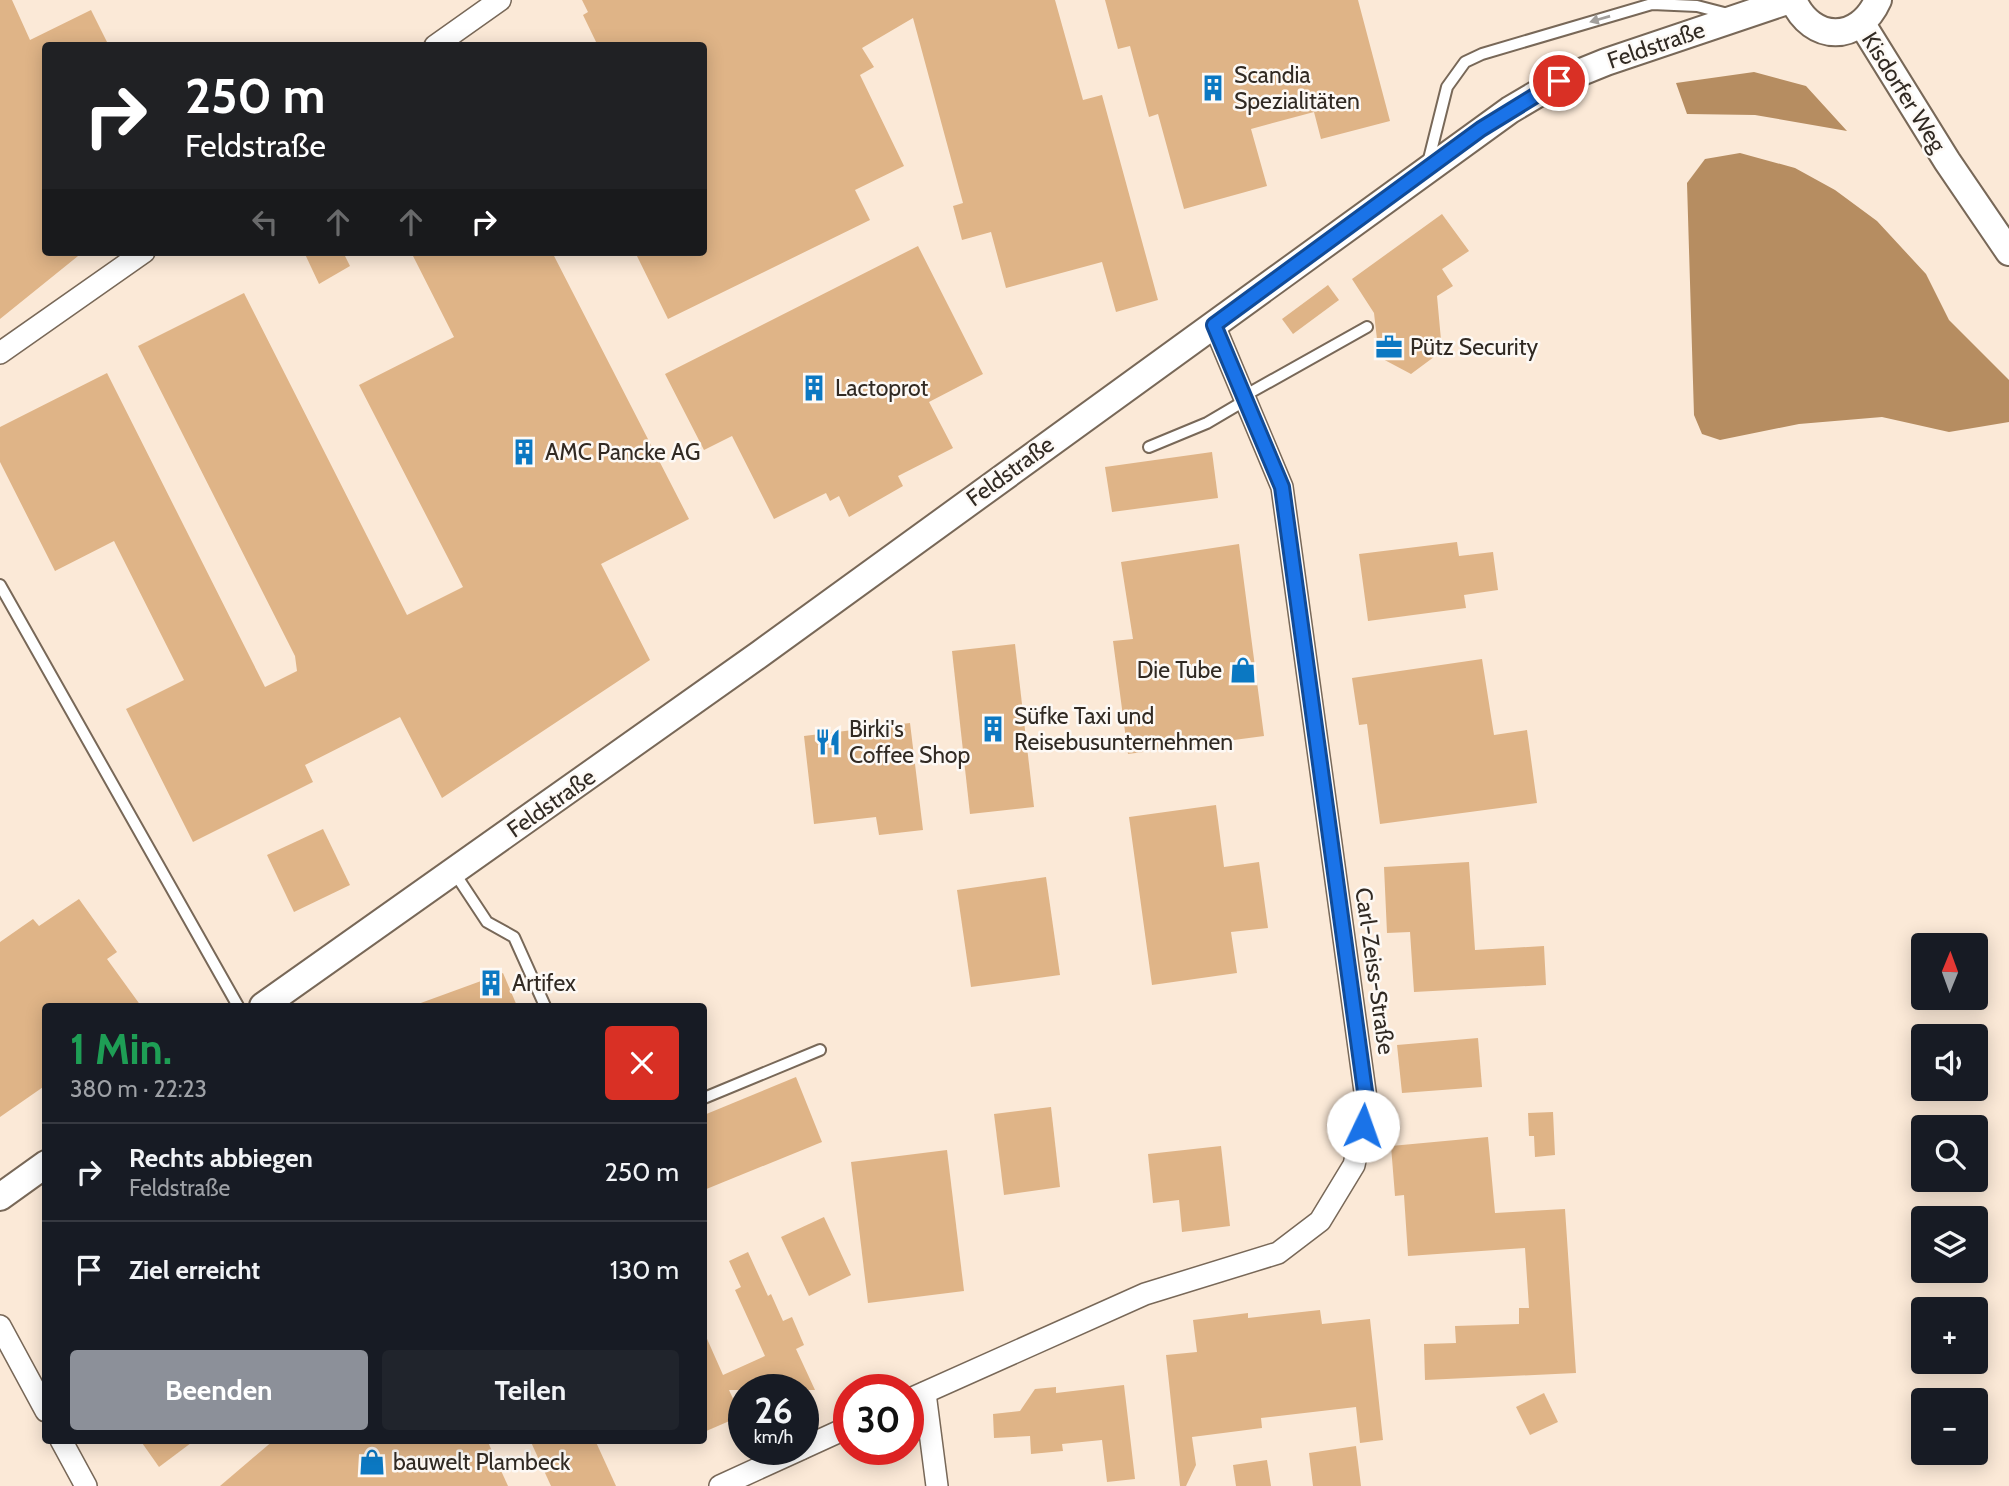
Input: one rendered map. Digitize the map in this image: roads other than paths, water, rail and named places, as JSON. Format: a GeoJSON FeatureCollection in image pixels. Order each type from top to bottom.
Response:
{"type":"FeatureCollection","features":[{"type":"Feature","properties":{"kind":"street"},"geometry":{"type":"LineString","coordinates":[[441,42],[500,0]]}},
{"type":"Feature","properties":{"kind":"street"},"geometry":{"type":"LineString","coordinates":[[1792,0],[1808,23],[1821,30],[1835,32],[1862,24],[1872,13],[1878,0]]}},
{"type":"Feature","properties":{"kind":"street","name":"Feldstraße"},"geometry":{"type":"LineString","coordinates":[[268,1003],[760,654],[1500,116],[1559,81],[1606,62],[1792,0]]}},
{"type":"Feature","properties":{"kind":"street","name":"Kisdorfer Weg"},"geometry":{"type":"LineString","coordinates":[[1862,24],[1947,161],[2009,252]]}},
{"type":"Feature","properties":{"kind":"street"},"geometry":{"type":"LineString","coordinates":[[0,353],[138,256]]}},
{"type":"Feature","properties":{"kind":"street","name":"Carl-Zeiss-Straße"},"geometry":{"type":"LineString","coordinates":[[924,1393],[1145,1294],[1278,1253],[1320,1221],[1354,1165],[1367,1106],[1282,487],[1214,325]]}},
{"type":"Feature","properties":{"kind":"street"},"geometry":{"type":"LineString","coordinates":[[0,1197],[42,1167]]}},
{"type":"Feature","properties":{"kind":"street"},"geometry":{"type":"LineString","coordinates":[[0,1326],[42,1404]]}},
{"type":"Feature","properties":{"kind":"street"},"geometry":{"type":"LineString","coordinates":[[924,1431],[937,1486]]}},
{"type":"Feature","properties":{"kind":"street"},"geometry":{"type":"LineString","coordinates":[[63,1444],[86,1486]]}},
{"type":"Feature","properties":{"kind":"street"},"geometry":{"type":"LineString","coordinates":[[720,1486],[765,1465]]}},
{"type":"Feature","properties":{"kind":"lane"},"geometry":{"type":"LineString","coordinates":[[1427,169],[1447,87],[1465,62],[1482,54],[1652,4],[1697,6],[1738,17]]}},
{"type":"Feature","properties":{"kind":"lane"},"geometry":{"type":"LineString","coordinates":[[1149,447],[1207,423],[1367,327]]}},
{"type":"Feature","properties":{"kind":"lane"},"geometry":{"type":"LineString","coordinates":[[0,585],[236,1003]]}},
{"type":"Feature","properties":{"kind":"lane"},"geometry":{"type":"LineString","coordinates":[[454,872],[487,922],[514,937],[543,1003]]}},
{"type":"Feature","properties":{"kind":"lane"},"geometry":{"type":"LineString","coordinates":[[707,1097],[820,1050]]}},
{"type":"Feature","properties":{"kind":"place","name":"Scandia Spezialitäten"},"geometry":{"type":"Point","coordinates":[1213,88]}},
{"type":"Feature","properties":{"kind":"place","name":"Pütz Security"},"geometry":{"type":"Point","coordinates":[1389,347]}},
{"type":"Feature","properties":{"kind":"place","name":"Lactoprot"},"geometry":{"type":"Point","coordinates":[814,388]}},
{"type":"Feature","properties":{"kind":"place","name":"AMC Pancke AG"},"geometry":{"type":"Point","coordinates":[524,452]}},
{"type":"Feature","properties":{"kind":"place","name":"Die Tube"},"geometry":{"type":"Point","coordinates":[1243,670]}},
{"type":"Feature","properties":{"kind":"place","name":"Süfke Taxi und Reisebusunternehmen"},"geometry":{"type":"Point","coordinates":[993,729]}},
{"type":"Feature","properties":{"kind":"place","name":"Birki's Coffee Shop"},"geometry":{"type":"Point","coordinates":[828,742]}},
{"type":"Feature","properties":{"kind":"place","name":"Artifex"},"geometry":{"type":"Point","coordinates":[491,983]}},
{"type":"Feature","properties":{"kind":"place","name":"bauwelt Plambeck"},"geometry":{"type":"Point","coordinates":[372,1462]}}]}
